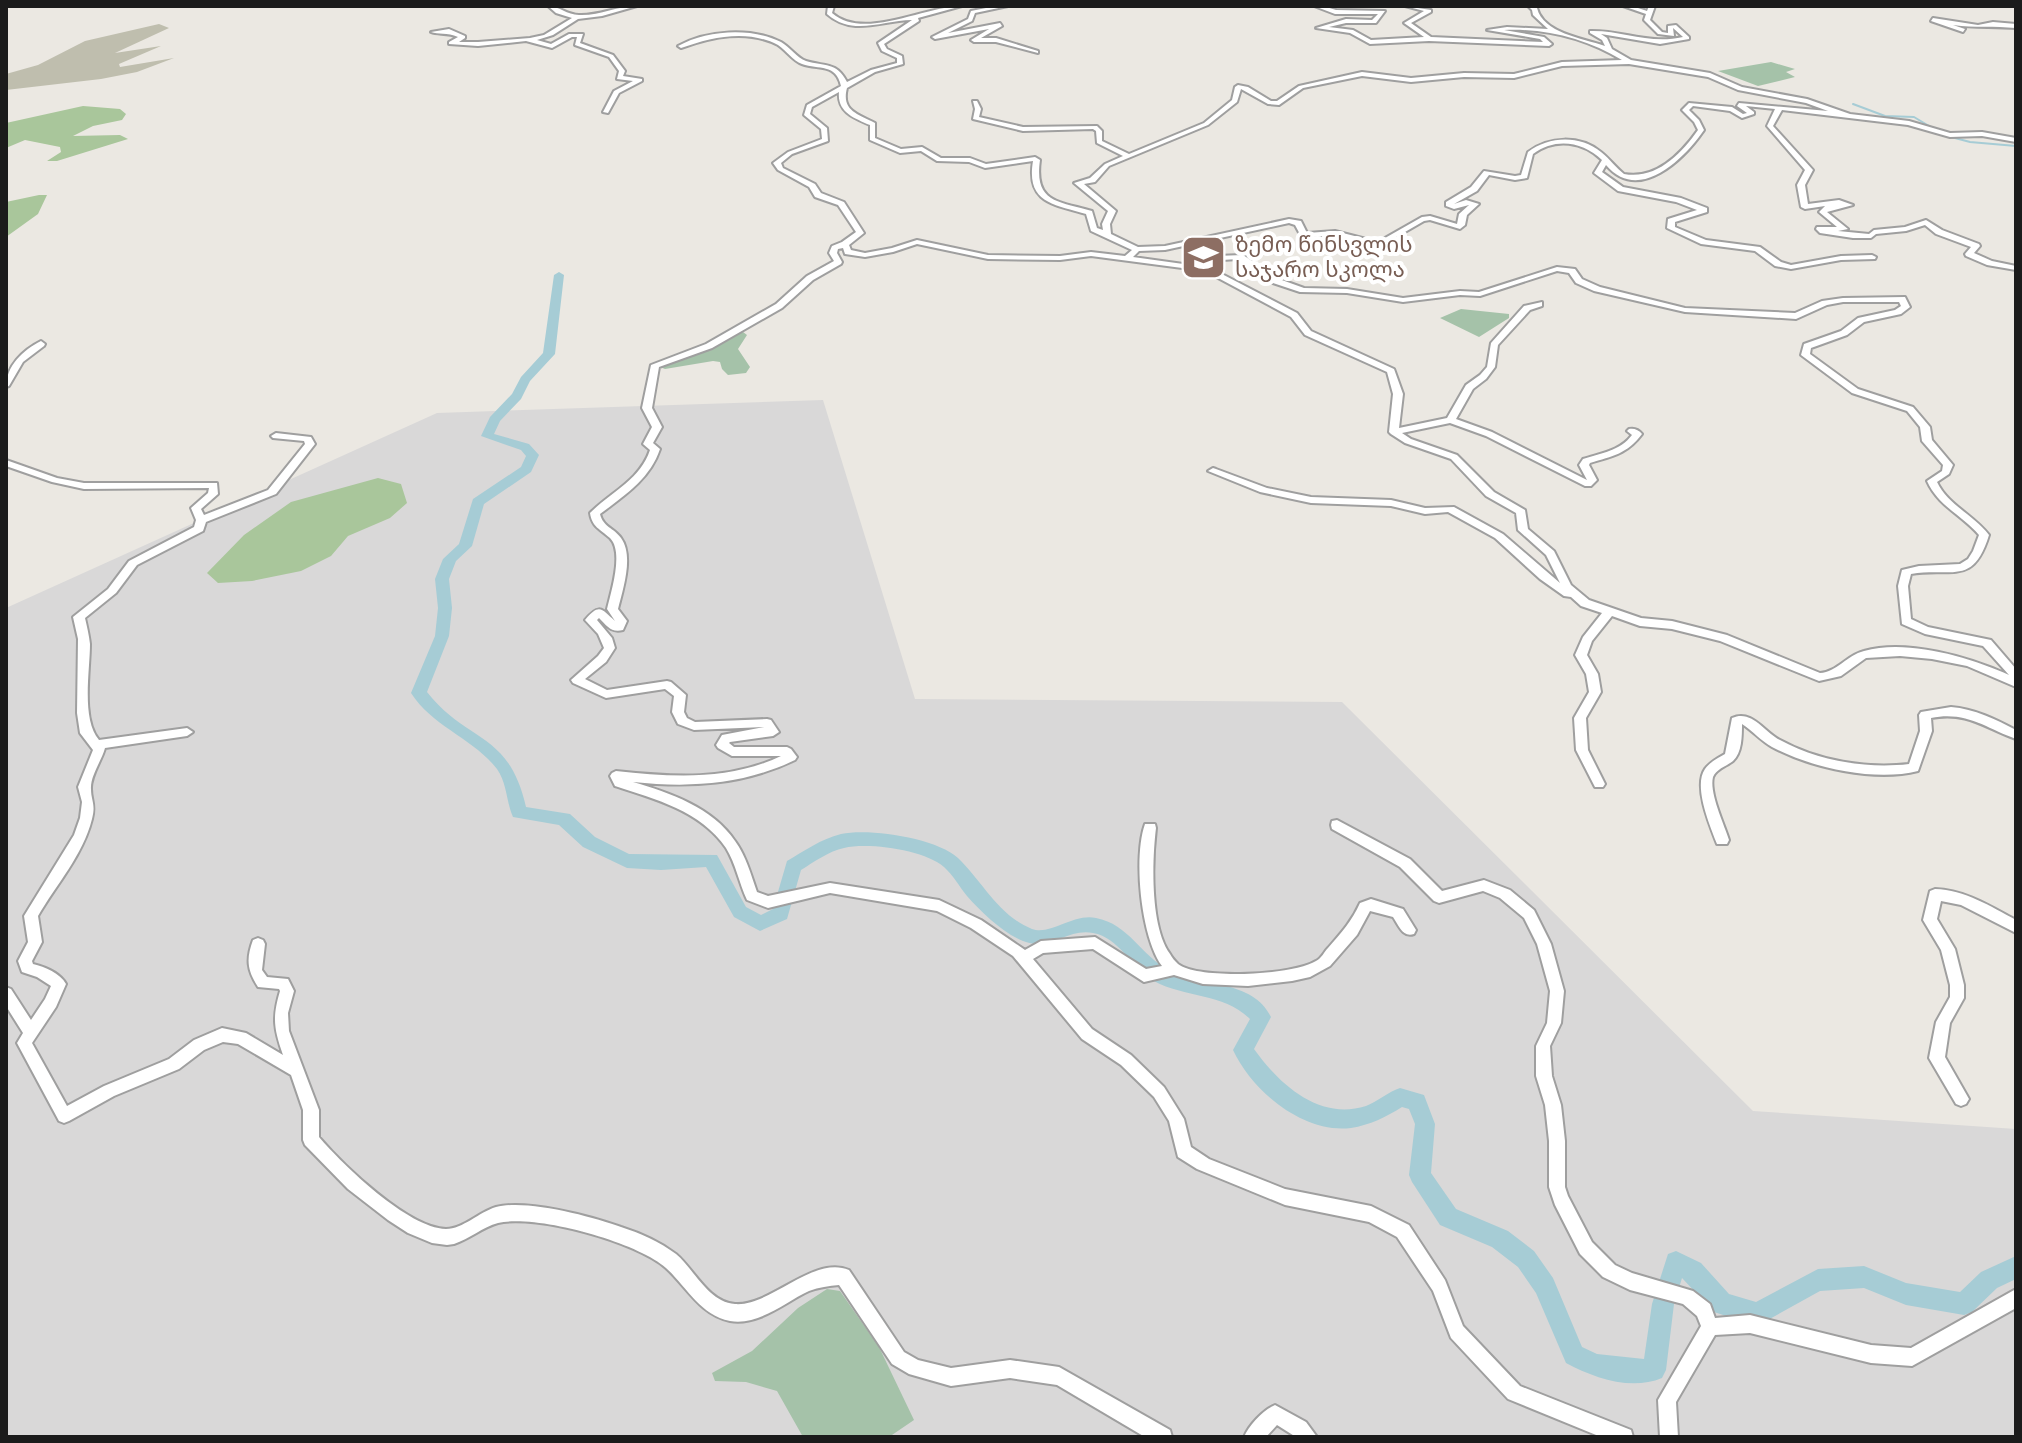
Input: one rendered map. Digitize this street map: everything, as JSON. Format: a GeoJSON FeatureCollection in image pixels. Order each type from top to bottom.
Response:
{"type":"FeatureCollection","features":[{"type":"Feature","properties":{"kind":"street"},"geometry":{"type":"LineString","coordinates":[[551,6],[562,14],[585,16]]}},
{"type":"Feature","properties":{"kind":"street"},"geometry":{"type":"LineString","coordinates":[[434,32],[449,31],[463,37],[453,43],[548,37],[565,22],[634,6]]}},
{"type":"Feature","properties":{"kind":"street"},"geometry":{"type":"LineString","coordinates":[[831,6],[829,13],[833,17],[852,25],[913,18],[959,6]]}},
{"type":"Feature","properties":{"kind":"street"},"geometry":{"type":"LineString","coordinates":[[1005,6],[979,9],[973,12],[970,20],[935,37],[968,33],[998,24],[1002,26],[974,40],[996,40],[1036,52]]}},
{"type":"Feature","properties":{"kind":"street"},"geometry":{"type":"LineString","coordinates":[[1317,6],[1335,12],[1383,12],[1374,22],[1346,21],[1319,28],[1351,31],[1370,42],[1430,39],[1549,44],[1542,38],[1490,30],[1551,29],[1582,37],[1629,62]]}},
{"type":"Feature","properties":{"kind":"street"},"geometry":{"type":"LineString","coordinates":[[1408,6],[1429,11],[1407,23],[1430,39]]}},
{"type":"Feature","properties":{"kind":"street"},"geometry":{"type":"LineString","coordinates":[[1531,6],[1537,17],[1551,29]]}},
{"type":"Feature","properties":{"kind":"street"},"geometry":{"type":"LineString","coordinates":[[1609,50],[1605,39],[1592,32],[1646,44],[1670,43],[1687,38],[1674,26],[1670,27],[1672,35],[1660,33],[1647,20],[1650,9],[1626,6]]}},
{"type":"Feature","properties":{"kind":"street"},"geometry":{"type":"LineString","coordinates":[[913,18],[917,20],[916,23],[881,43],[884,50],[900,57],[900,64],[873,71],[816,100],[806,112],[824,128],[826,140],[790,153],[777,163],[780,169],[812,186],[818,195],[841,204],[843,213],[857,224],[860,233],[835,248],[833,253],[838,262],[810,278],[779,306],[709,346],[655,365],[647,408],[657,427],[648,444],[655,449],[653,459],[629,486],[595,513],[600,528],[612,533],[620,544],[620,570],[612,609],[621,621],[619,627],[614,627],[599,612],[591,620],[607,634],[610,645],[606,658],[577,680],[606,694],[667,685],[680,695],[678,712],[682,721],[694,726],[767,723],[773,732],[726,738],[722,745],[732,751],[787,752],[791,757],[775,766],[714,781],[663,781],[616,776],[619,783],[692,810],[715,826],[738,857],[752,896],[768,902],[830,888],[939,906],[976,924],[1023,958],[1087,1034],[1126,1060],[1159,1092],[1176,1119],[1184,1152],[1203,1164],[1285,1197],[1371,1214],[1403,1231],[1439,1286],[1457,1332],[1514,1393],[1624,1437]]}},
{"type":"Feature","properties":{"kind":"street"},"geometry":{"type":"LineString","coordinates":[[1963,30],[1933,20],[1978,27],[2016,26]]}},
{"type":"Feature","properties":{"kind":"street"},"geometry":{"type":"LineString","coordinates":[[526,39],[552,46],[571,35],[581,35],[577,44],[611,56],[622,71],[619,78],[639,79],[616,92],[606,112]]}},
{"type":"Feature","properties":{"kind":"street"},"geometry":{"type":"LineString","coordinates":[[681,46],[702,39],[729,36],[774,40],[793,52],[801,62],[830,66],[845,84]]}},
{"type":"Feature","properties":{"kind":"street"},"geometry":{"type":"LineString","coordinates":[[1107,235],[1106,224],[1112,211],[1078,183],[1092,180],[1107,165],[1206,124],[1235,101],[1238,87],[1246,88],[1270,103],[1279,103],[1301,87],[1362,74],[1411,80],[1464,75],[1514,76],[1562,64],[1629,62],[1710,75],[1740,89],[1798,98],[1841,114]]}},
{"type":"Feature","properties":{"kind":"street"},"geometry":{"type":"LineString","coordinates":[[1348,66],[1404,78],[1439,71],[1464,75]]}},
{"type":"Feature","properties":{"kind":"street"},"geometry":{"type":"LineString","coordinates":[[845,84],[842,90],[844,109],[848,114],[873,124],[872,139],[878,143],[900,151],[922,149],[939,160],[970,160],[985,166],[1033,158],[1037,160],[1033,177],[1037,192],[1046,199],[1089,213],[1094,229],[1137,249],[1165,248],[1289,221],[1298,223],[1305,236],[1335,233],[1383,245],[1422,219],[1430,218],[1451,227],[1461,225],[1463,214],[1475,204],[1469,201],[1454,207],[1449,204],[1474,189],[1487,173],[1515,178],[1524,176],[1530,153],[1544,143],[1582,144],[1626,178],[1652,174],[1672,164],[1688,151],[1701,130],[1697,121],[1685,110],[1691,104],[1732,109],[1742,116],[1752,113],[1739,106],[1741,104],[1780,107],[1907,122],[1945,134],[1982,134],[2016,140]]}},
{"type":"Feature","properties":{"kind":"street"},"geometry":{"type":"LineString","coordinates":[[975,102],[978,109],[975,118],[1023,129],[1095,127],[1099,131],[1099,142],[1128,156]]}},
{"type":"Feature","properties":{"kind":"street"},"geometry":{"type":"LineString","coordinates":[[1780,107],[1770,126],[1809,170],[1801,185],[1805,207],[1839,202],[1849,205],[1827,208],[1823,212],[1844,229],[1820,229],[1853,236],[1871,236],[1874,232],[1906,229],[1926,222],[1939,232],[1976,246],[1969,254],[1975,258],[2016,268]]}},
{"type":"Feature","properties":{"kind":"street"},"geometry":{"type":"LineString","coordinates":[[1606,160],[1598,173],[1617,187],[1678,200],[1704,210],[1671,221],[1671,228],[1689,237],[1720,245],[1757,249],[1778,264],[1791,267],[1841,258],[1872,257]]}},
{"type":"Feature","properties":{"kind":"street"},"geometry":{"type":"LineString","coordinates":[[845,244],[848,252],[858,255],[893,250],[917,242],[972,255],[1010,259],[1091,254],[1215,271],[1294,315],[1308,333],[1391,371],[1398,394],[1394,432]]}},
{"type":"Feature","properties":{"kind":"street"},"geometry":{"type":"LineString","coordinates":[[1128,258],[1137,249]]}},
{"type":"Feature","properties":{"kind":"street"},"geometry":{"type":"LineString","coordinates":[[1215,271],[1219,258],[1240,257],[1276,281],[1303,290],[1347,291],[1403,300],[1460,293],[1480,294],[1547,271],[1565,269],[1597,289],[1667,307],[1796,316],[1825,303],[1843,300],[1902,299],[1906,307],[1898,312],[1861,320],[1844,333],[1815,341],[1807,346],[1805,355],[1855,391],[1894,402],[1910,409],[1919,418],[1927,441],[1948,465],[1946,472],[1932,481],[1935,489],[1950,507],[1969,519],[1984,535],[1980,553],[1971,565],[1954,570],[1906,572],[1903,586],[1906,621],[1925,630],[1987,643],[2016,676]]}},
{"type":"Feature","properties":{"kind":"street"},"geometry":{"type":"LineString","coordinates":[[1451,420],[1469,387],[1491,367],[1494,345],[1521,313],[1539,304]]}},
{"type":"Feature","properties":{"kind":"street"},"geometry":{"type":"LineString","coordinates":[[6,384],[20,360],[41,344]]}},
{"type":"Feature","properties":{"kind":"street"},"geometry":{"type":"LineString","coordinates":[[1394,432],[1451,420],[1489,434],[1588,484],[1592,480],[1584,465],[1586,461],[1628,446],[1637,434],[1632,431]]}},
{"type":"Feature","properties":{"kind":"street"},"geometry":{"type":"LineString","coordinates":[[1394,432],[1408,441],[1454,457],[1490,494],[1521,512],[1523,530],[1550,553],[1567,587],[1585,603]]}},
{"type":"Feature","properties":{"kind":"street"},"geometry":{"type":"LineString","coordinates":[[201,520],[272,492],[310,444],[308,439],[276,436]]}},
{"type":"Feature","properties":{"kind":"street"},"geometry":{"type":"LineString","coordinates":[[6,463],[55,480],[84,486],[214,485],[213,494],[196,508],[201,520],[199,529],[133,563],[112,591],[79,617],[84,639],[83,713],[86,733],[99,749],[84,787],[87,811],[82,834],[31,916],[35,942],[25,961],[27,968],[41,972],[59,984],[51,1003],[24,1043],[64,1116],[109,1091],[174,1064],[199,1045],[222,1035],[241,1038],[297,1071]]}},
{"type":"Feature","properties":{"kind":"street"},"geometry":{"type":"LineString","coordinates":[[1213,471],[1264,490],[1311,500],[1391,503],[1425,511],[1450,509],[1499,536],[1544,577],[1585,603],[1608,613],[1723,638],[1819,677],[1827,678],[1864,655],[1879,653],[1944,657],[1973,663],[2016,683]]}},
{"type":"Feature","properties":{"kind":"street"},"geometry":{"type":"LineString","coordinates":[[1599,784],[1582,750],[1580,718],[1595,692],[1592,674],[1581,655],[1587,640],[1608,613]]}},
{"type":"Feature","properties":{"kind":"street"},"geometry":{"type":"LineString","coordinates":[[1722,840],[1706,790],[1706,776],[1712,768],[1731,756],[1736,721],[1740,719],[1791,750],[1870,770],[1893,772],[1914,768],[1926,731],[1925,715],[1957,710],[1982,717],[2016,735]]}},
{"type":"Feature","properties":{"kind":"street"},"geometry":{"type":"LineString","coordinates":[[95,745],[187,732]]}},
{"type":"Feature","properties":{"kind":"street"},"geometry":{"type":"LineString","coordinates":[[1337,825],[1405,863],[1439,897],[1484,885],[1505,894],[1529,914],[1544,944],[1557,991],[1554,1023],[1543,1046],[1544,1076],[1553,1105],[1557,1141],[1557,1187],[1586,1248],[1609,1271],[1630,1281],[1687,1297],[1704,1310],[1710,1327],[1667,1400],[1669,1437]]}},
{"type":"Feature","properties":{"kind":"street"},"geometry":{"type":"LineString","coordinates":[[1150,828],[1145,855],[1157,948],[1173,969],[1194,977],[1224,982],[1264,978],[1322,965],[1357,929],[1365,907],[1371,905],[1398,913],[1409,930]]}},
{"type":"Feature","properties":{"kind":"street"},"geometry":{"type":"LineString","coordinates":[[1961,1099],[1937,1058],[1943,1022],[1957,998],[1957,985],[1948,949],[1930,920],[1929,910],[1935,895],[1944,894],[2016,927]]}},
{"type":"Feature","properties":{"kind":"street"},"geometry":{"type":"LineString","coordinates":[[1023,958],[1041,947],[1095,943],[1144,976],[1173,969]]}},
{"type":"Feature","properties":{"kind":"street"},"geometry":{"type":"LineString","coordinates":[[258,944],[255,971],[263,983],[283,983],[287,991],[281,1013],[282,1031],[311,1110],[311,1140],[327,1161],[402,1220],[421,1231],[445,1238],[467,1231],[498,1214],[591,1225],[645,1245],[668,1258],[705,1298],[721,1310],[737,1314],[822,1278],[843,1276],[898,1358],[915,1368],[951,1377],[1010,1369],[1059,1376],[1163,1437]]}},
{"type":"Feature","properties":{"kind":"street"},"geometry":{"type":"LineString","coordinates":[[6,993],[31,1033]]}},
{"type":"Feature","properties":{"kind":"street"},"geometry":{"type":"LineString","coordinates":[[1710,1327],[1750,1324],[1871,1354],[1912,1357],[2016,1298]]}},
{"type":"Feature","properties":{"kind":"street"},"geometry":{"type":"LineString","coordinates":[[1253,1437],[1275,1414],[1300,1428],[1308,1437]]}},
{"type":"Feature","properties":{"kind":"shaded area"},"geometry":{"type":"Polygon","coordinates":[[[159,24],[169,28],[115,53],[161,46],[119,64],[120,67],[174,58],[137,72],[101,79],[6,90],[6,74],[38,65],[85,41],[159,24]]]}},
{"type":"Feature","properties":{"kind":"shaded area"},"geometry":{"type":"Polygon","coordinates":[[[823,400],[915,699],[1342,702],[1753,1111],[2016,1129],[2016,1437],[6,1437],[6,608],[437,413],[823,400]]]}},
{"type":"Feature","properties":{"kind":"green space"},"geometry":{"type":"Polygon","coordinates":[[[1771,62],[1795,69],[1786,72],[1795,77],[1758,86],[1718,71],[1771,62]]]}},
{"type":"Feature","properties":{"kind":"green space"},"geometry":{"type":"Polygon","coordinates":[[[83,106],[120,109],[126,114],[122,120],[93,126],[73,136],[120,135],[128,139],[57,161],[47,161],[61,152],[60,147],[25,140],[6,148],[6,123],[83,106]]]}},
{"type":"Feature","properties":{"kind":"green space"},"geometry":{"type":"Polygon","coordinates":[[[47,195],[38,214],[6,237],[6,202],[47,195]]]}},
{"type":"Feature","properties":{"kind":"green space"},"geometry":{"type":"Polygon","coordinates":[[[1461,309],[1509,314],[1509,318],[1479,337],[1440,318],[1461,309]]]}},
{"type":"Feature","properties":{"kind":"green space"},"geometry":{"type":"Polygon","coordinates":[[[743,332],[747,335],[738,349],[750,367],[746,373],[728,375],[720,362],[713,361],[665,369],[660,367],[711,349],[743,332]]]}},
{"type":"Feature","properties":{"kind":"green space"},"geometry":{"type":"Polygon","coordinates":[[[378,478],[401,484],[407,503],[390,518],[348,536],[331,556],[301,571],[252,581],[218,583],[207,573],[244,535],[291,502],[378,478]]]}},
{"type":"Feature","properties":{"kind":"green space"},"geometry":{"type":"Polygon","coordinates":[[[827,1289],[840,1291],[879,1347],[914,1420],[889,1437],[803,1437],[777,1391],[746,1382],[715,1381],[712,1373],[752,1351],[798,1308],[827,1289]]]}},
{"type":"Feature","properties":{"kind":"waterway"},"geometry":{"type":"LineString","coordinates":[[1853,104],[1885,116],[1914,117],[1934,129]]}},
{"type":"Feature","properties":{"kind":"waterway"},"geometry":{"type":"LineString","coordinates":[[1940,134],[1970,142],[2016,146]]}},
{"type":"Feature","properties":{"kind":"waterway"},"geometry":{"type":"LineString","coordinates":[[559,275],[549,354],[494,420],[487,436],[525,447],[533,455],[526,469],[478,502],[465,546],[450,559],[442,579],[445,608],[442,636],[419,693],[439,715],[483,746],[503,765],[511,781],[519,812],[564,819],[589,842],[627,861],[661,863],[711,860],[740,912],[760,923],[781,914],[793,866],[836,843],[865,840],[912,846],[948,860],[975,893],[1007,922],[1035,938],[1084,924],[1108,930],[1162,976],[1227,995],[1251,1007],[1261,1017],[1243,1050],[1266,1079],[1295,1104],[1329,1118],[1348,1119],[1367,1115],[1400,1097],[1417,1102],[1425,1124],[1420,1175],[1448,1217],[1500,1239],[1526,1259],[1545,1286],[1574,1355],[1595,1366],[1637,1372],[1654,1370],[1663,1304],[1676,1262],[1693,1271],[1722,1304],[1757,1314],[1818,1280],[1864,1277],[1906,1294],[1964,1304],[1989,1280],[2016,1267]]}},
{"type":"Feature","properties":{"kind":"place","name":"ზემო წინსვლის საჯარო სკოლა"},"geometry":{"type":"Point","coordinates":[1204,257]}}]}
